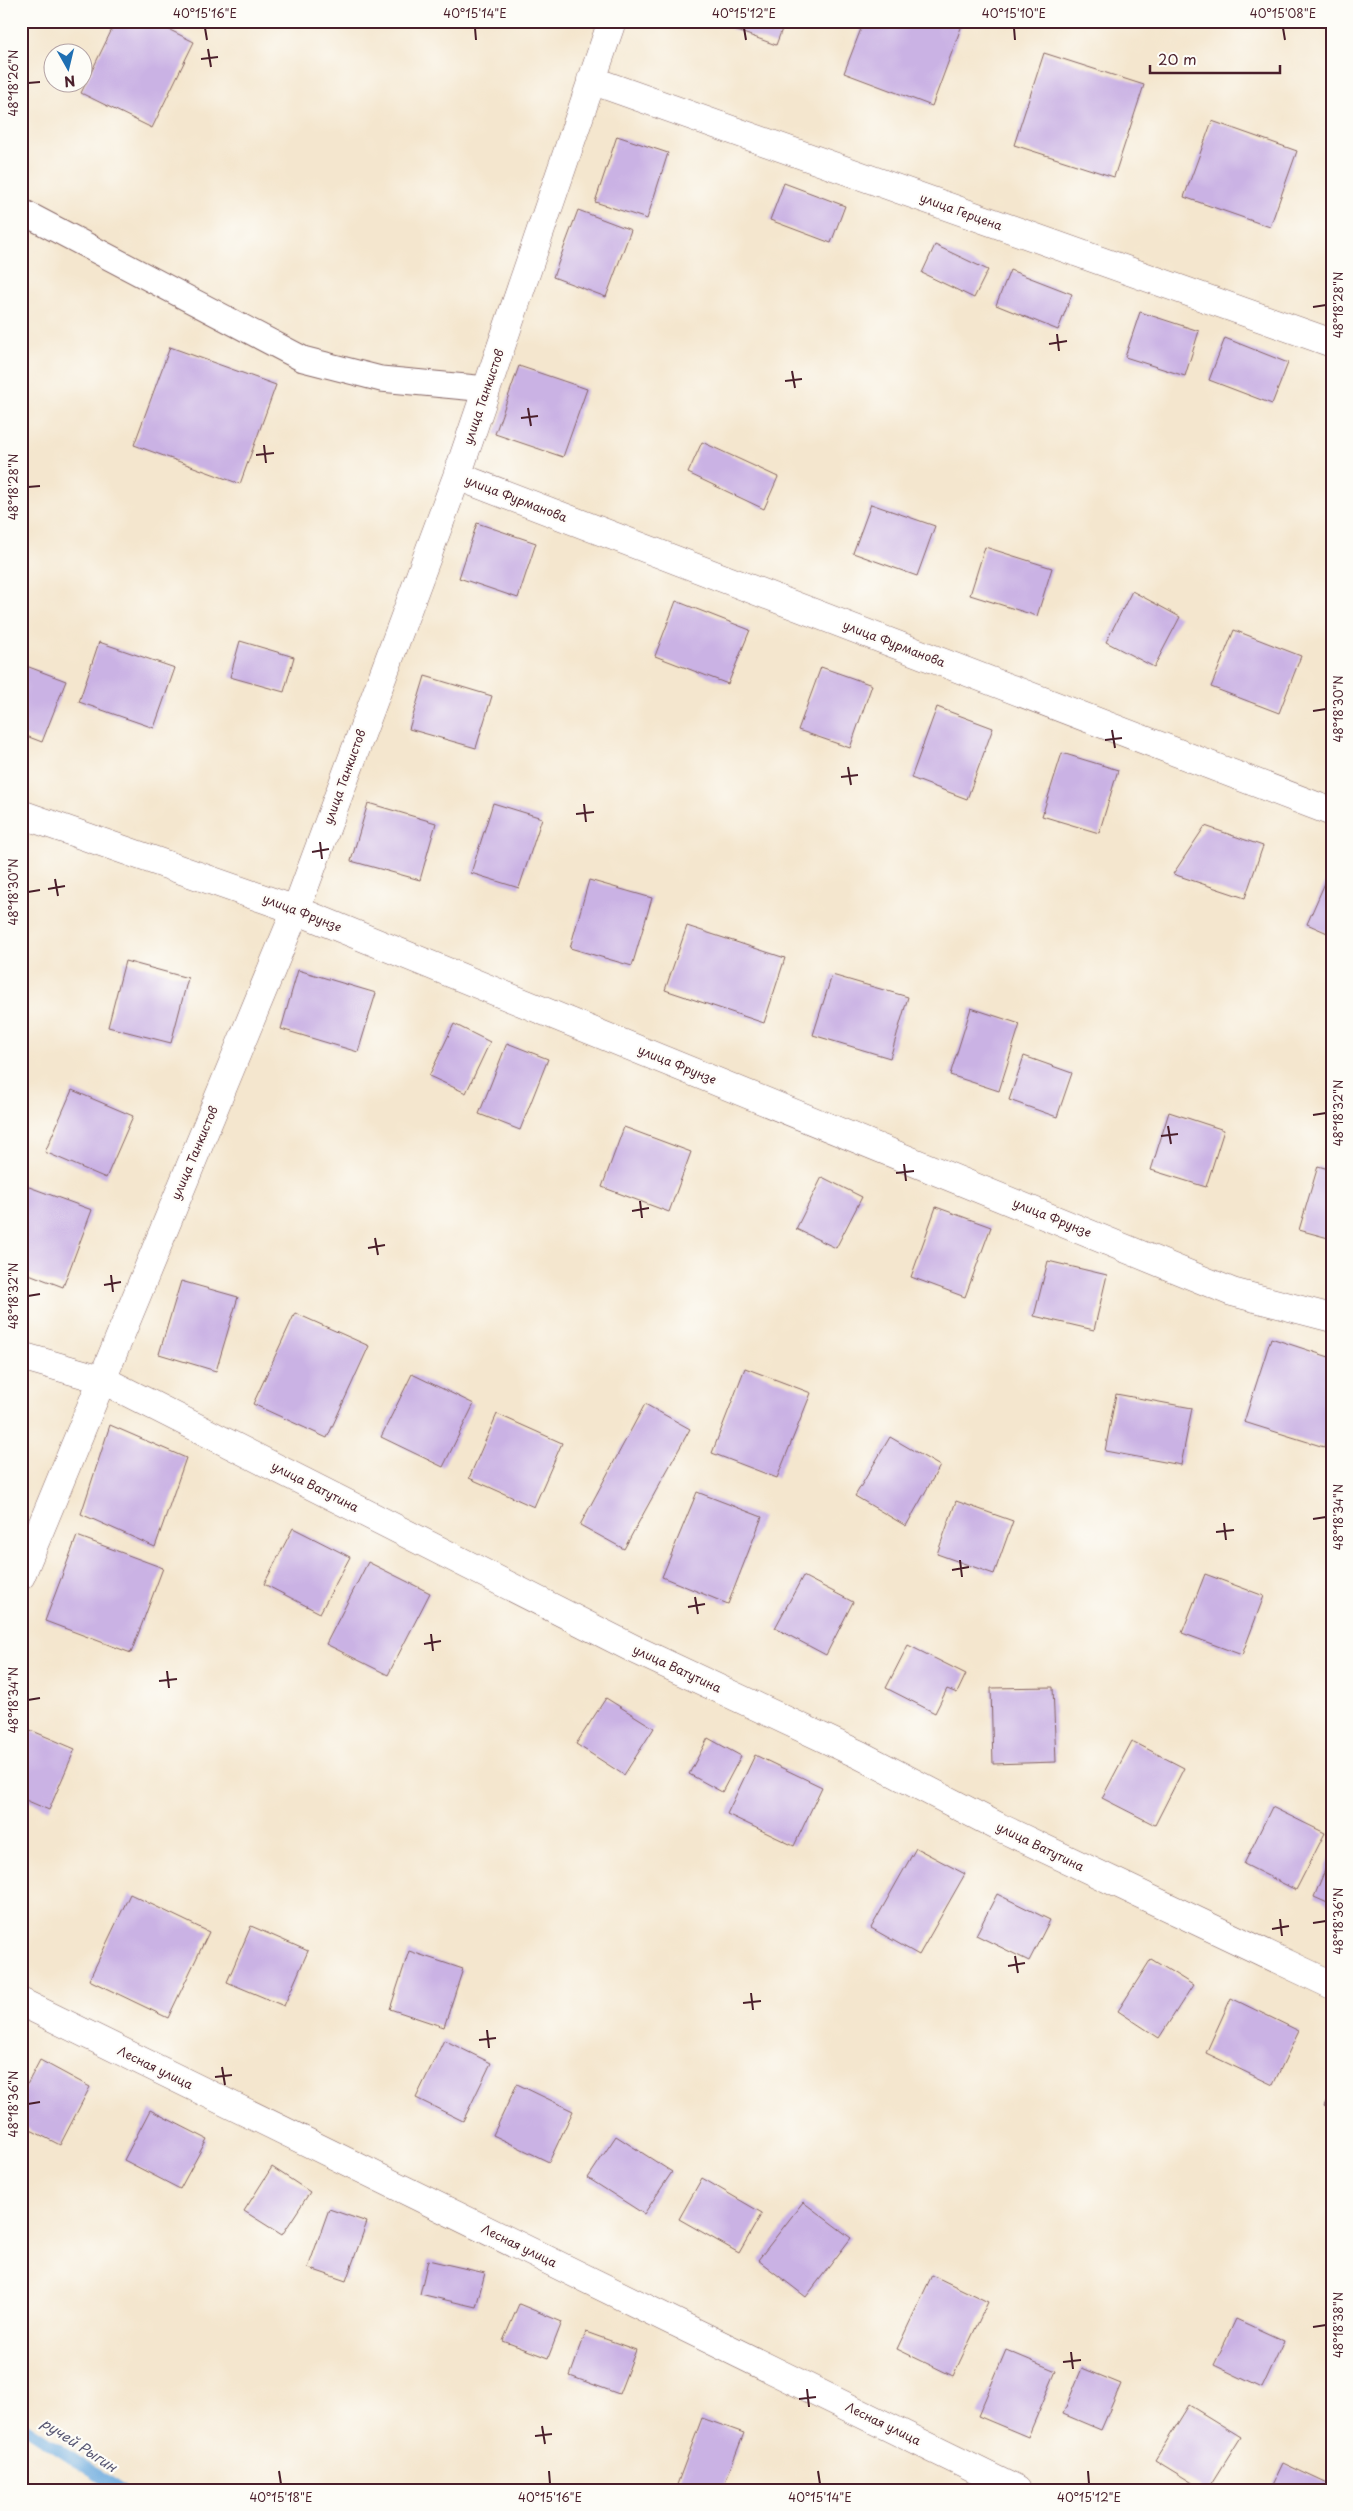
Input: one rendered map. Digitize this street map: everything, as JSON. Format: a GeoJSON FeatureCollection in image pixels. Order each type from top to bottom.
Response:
{"type":"FeatureCollection","features":[{"type":"Feature","properties":{"kind":"street","name":"улица Танкистов"},"geometry":{"type":"LineString","coordinates":[[21,1576],[296,910],[457,476],[612,21]]}},
{"type":"Feature","properties":{"kind":"street","name":"улица Герцена"},"geometry":{"type":"LineString","coordinates":[[591,80],[1332,343]]}},
{"type":"Feature","properties":{"kind":"street","name":"улица Фурманова"},"geometry":{"type":"LineString","coordinates":[[457,476],[1332,812]]}},
{"type":"Feature","properties":{"kind":"street","name":"улица Фрунзе"},"geometry":{"type":"LineString","coordinates":[[21,814],[296,910],[1232,1292],[1332,1318]]}},
{"type":"Feature","properties":{"kind":"street","name":"улица Ватутина"},"geometry":{"type":"LineString","coordinates":[[21,1356],[101,1379],[634,1649],[860,1755],[999,1827],[1332,1985]]}},
{"type":"Feature","properties":{"kind":"street","name":"Лесная улица"},"geometry":{"type":"LineString","coordinates":[[21,2002],[1017,2490]]}},
{"type":"Feature","properties":{"kind":"lane"},"geometry":{"type":"LineString","coordinates":[[21,211],[303,359],[381,379],[487,389]]}},
{"type":"Feature","properties":{"kind":"building"},"geometry":{"type":"Polygon","coordinates":[[[116,21],[152,21],[194,42],[152,128],[81,93],[92,92],[92,70],[116,21]]]}},
{"type":"Feature","properties":{"kind":"building"},"geometry":{"type":"Polygon","coordinates":[[[710,21],[785,21],[776,45],[710,21]]]}},
{"type":"Feature","properties":{"kind":"building"},"geometry":{"type":"Polygon","coordinates":[[[864,21],[953,21],[962,25],[932,106],[844,73],[864,21]]]}},
{"type":"Feature","properties":{"kind":"building"},"geometry":{"type":"Polygon","coordinates":[[[1044,53],[1144,85],[1114,177],[1014,145],[1044,53]]]}},
{"type":"Feature","properties":{"kind":"building"},"geometry":{"type":"Polygon","coordinates":[[[1212,121],[1297,151],[1270,227],[1184,197],[1212,121]]]}},
{"type":"Feature","properties":{"kind":"building"},"geometry":{"type":"Polygon","coordinates":[[[617,136],[668,153],[647,219],[595,202],[617,136]]]}},
{"type":"Feature","properties":{"kind":"building"},"geometry":{"type":"Polygon","coordinates":[[[784,183],[845,206],[831,243],[770,220],[784,183]]]}},
{"type":"Feature","properties":{"kind":"building"},"geometry":{"type":"Polygon","coordinates":[[[578,210],[631,230],[606,297],[553,277],[578,210]]]}},
{"type":"Feature","properties":{"kind":"building"},"geometry":{"type":"Polygon","coordinates":[[[935,245],[988,270],[974,298],[922,273],[935,245]]]}},
{"type":"Feature","properties":{"kind":"building"},"geometry":{"type":"Polygon","coordinates":[[[1010,270],[1072,294],[1058,330],[996,305],[1010,270]]]}},
{"type":"Feature","properties":{"kind":"building"},"geometry":{"type":"Polygon","coordinates":[[[1140,312],[1199,331],[1185,376],[1125,357],[1140,312]]]}},
{"type":"Feature","properties":{"kind":"building"},"geometry":{"type":"Polygon","coordinates":[[[1225,338],[1288,363],[1272,404],[1209,380],[1225,338]]]}},
{"type":"Feature","properties":{"kind":"building"},"geometry":{"type":"Polygon","coordinates":[[[170,347],[276,385],[240,484],[134,445],[170,347]]]}},
{"type":"Feature","properties":{"kind":"building"},"geometry":{"type":"Polygon","coordinates":[[[519,366],[587,389],[563,457],[495,434],[519,366]]]}},
{"type":"Feature","properties":{"kind":"building"},"geometry":{"type":"Polygon","coordinates":[[[702,442],[778,477],[764,509],[688,473],[702,442]]]}},
{"type":"Feature","properties":{"kind":"building"},"geometry":{"type":"Polygon","coordinates":[[[871,504],[935,526],[917,576],[853,553],[871,504]]]}},
{"type":"Feature","properties":{"kind":"building"},"geometry":{"type":"Polygon","coordinates":[[[477,523],[536,543],[518,598],[459,578],[477,523]]]}},
{"type":"Feature","properties":{"kind":"building"},"geometry":{"type":"Polygon","coordinates":[[[985,547],[1052,568],[1037,616],[970,595],[985,547]]]}},
{"type":"Feature","properties":{"kind":"building"},"geometry":{"type":"Polygon","coordinates":[[[1132,591],[1180,617],[1154,667],[1106,642],[1132,591]]]}},
{"type":"Feature","properties":{"kind":"building"},"geometry":{"type":"Polygon","coordinates":[[[676,601],[750,630],[728,684],[655,656],[676,601]]]}},
{"type":"Feature","properties":{"kind":"building"},"geometry":{"type":"Polygon","coordinates":[[[1234,630],[1301,656],[1279,713],[1211,687],[1234,630]]]}},
{"type":"Feature","properties":{"kind":"building"},"geometry":{"type":"Polygon","coordinates":[[[240,641],[294,657],[284,692],[230,677],[240,641]]]}},
{"type":"Feature","properties":{"kind":"building"},"geometry":{"type":"Polygon","coordinates":[[[99,642],[175,668],[154,728],[79,702],[99,642]]]}},
{"type":"Feature","properties":{"kind":"building"},"geometry":{"type":"Polygon","coordinates":[[[21,664],[66,681],[42,742],[21,734],[21,664]]]}},
{"type":"Feature","properties":{"kind":"building"},"geometry":{"type":"Polygon","coordinates":[[[821,667],[872,685],[850,748],[798,730],[821,667]]]}},
{"type":"Feature","properties":{"kind":"building"},"geometry":{"type":"Polygon","coordinates":[[[425,676],[492,696],[476,748],[409,729],[425,676]]]}},
{"type":"Feature","properties":{"kind":"building"},"geometry":{"type":"Polygon","coordinates":[[[937,707],[993,728],[967,799],[911,778],[937,707]]]}},
{"type":"Feature","properties":{"kind":"building"},"geometry":{"type":"Polygon","coordinates":[[[1062,753],[1118,770],[1099,833],[1042,816],[1062,753]]]}},
{"type":"Feature","properties":{"kind":"building"},"geometry":{"type":"Polygon","coordinates":[[[368,803],[436,823],[420,880],[351,861],[368,803]]]}},
{"type":"Feature","properties":{"kind":"building"},"geometry":{"type":"Polygon","coordinates":[[[493,803],[542,818],[519,888],[471,873],[493,803]]]}},
{"type":"Feature","properties":{"kind":"building"},"geometry":{"type":"Polygon","coordinates":[[[1205,826],[1263,846],[1245,898],[1173,874],[1205,826]]]}},
{"type":"Feature","properties":{"kind":"building"},"geometry":{"type":"Polygon","coordinates":[[[1332,867],[1332,935],[1307,924],[1332,867]]]}},
{"type":"Feature","properties":{"kind":"building"},"geometry":{"type":"Polygon","coordinates":[[[589,880],[652,898],[632,966],[570,948],[589,880]]]}},
{"type":"Feature","properties":{"kind":"building"},"geometry":{"type":"Polygon","coordinates":[[[687,926],[785,958],[764,1023],[665,990],[687,926]]]}},
{"type":"Feature","properties":{"kind":"building"},"geometry":{"type":"Polygon","coordinates":[[[125,961],[188,978],[171,1043],[108,1027],[125,961]]]}},
{"type":"Feature","properties":{"kind":"building"},"geometry":{"type":"Polygon","coordinates":[[[298,970],[376,993],[358,1052],[281,1029],[298,970]]]}},
{"type":"Feature","properties":{"kind":"building"},"geometry":{"type":"Polygon","coordinates":[[[832,975],[908,997],[890,1058],[813,1035],[832,975]]]}},
{"type":"Feature","properties":{"kind":"building"},"geometry":{"type":"Polygon","coordinates":[[[971,1008],[1020,1024],[999,1091],[950,1075],[971,1008]]]}},
{"type":"Feature","properties":{"kind":"building"},"geometry":{"type":"Polygon","coordinates":[[[454,1024],[490,1042],[466,1093],[429,1076],[454,1024]]]}},
{"type":"Feature","properties":{"kind":"building"},"geometry":{"type":"Polygon","coordinates":[[[507,1043],[548,1059],[520,1130],[479,1114],[507,1043]]]}},
{"type":"Feature","properties":{"kind":"building"},"geometry":{"type":"Polygon","coordinates":[[[1024,1056],[1072,1073],[1057,1117],[1009,1100],[1024,1056]]]}},
{"type":"Feature","properties":{"kind":"building"},"geometry":{"type":"Polygon","coordinates":[[[72,1090],[133,1116],[106,1178],[45,1152],[72,1090]]]}},
{"type":"Feature","properties":{"kind":"building"},"geometry":{"type":"Polygon","coordinates":[[[1169,1112],[1224,1130],[1206,1187],[1151,1170],[1169,1112]]]}},
{"type":"Feature","properties":{"kind":"building"},"geometry":{"type":"Polygon","coordinates":[[[624,1127],[691,1152],[669,1212],[602,1187],[624,1127]]]}},
{"type":"Feature","properties":{"kind":"building"},"geometry":{"type":"Polygon","coordinates":[[[1318,1166],[1332,1170],[1332,1239],[1299,1230],[1318,1166]]]}},
{"type":"Feature","properties":{"kind":"building"},"geometry":{"type":"Polygon","coordinates":[[[822,1177],[862,1197],[836,1248],[796,1229],[822,1177]]]}},
{"type":"Feature","properties":{"kind":"building"},"geometry":{"type":"Polygon","coordinates":[[[21,1184],[92,1210],[63,1287],[21,1271],[21,1184]]]}},
{"type":"Feature","properties":{"kind":"building"},"geometry":{"type":"Polygon","coordinates":[[[936,1207],[991,1227],[965,1297],[911,1277],[936,1207]]]}},
{"type":"Feature","properties":{"kind":"building"},"geometry":{"type":"Polygon","coordinates":[[[1048,1261],[1107,1275],[1094,1330],[1034,1316],[1048,1261]]]}},
{"type":"Feature","properties":{"kind":"building"},"geometry":{"type":"Polygon","coordinates":[[[181,1281],[238,1297],[216,1371],[159,1354],[181,1281]]]}},
{"type":"Feature","properties":{"kind":"building"},"geometry":{"type":"Polygon","coordinates":[[[295,1313],[369,1346],[327,1438],[253,1404],[295,1313]]]}},
{"type":"Feature","properties":{"kind":"building"},"geometry":{"type":"Polygon","coordinates":[[[1271,1338],[1332,1358],[1332,1422],[1324,1447],[1244,1422],[1271,1338]]]}},
{"type":"Feature","properties":{"kind":"building"},"geometry":{"type":"Polygon","coordinates":[[[745,1368],[811,1393],[777,1478],[712,1453],[745,1368]]]}},
{"type":"Feature","properties":{"kind":"building"},"geometry":{"type":"Polygon","coordinates":[[[412,1374],[474,1404],[443,1467],[381,1437],[412,1374]]]}},
{"type":"Feature","properties":{"kind":"building"},"geometry":{"type":"Polygon","coordinates":[[[1116,1394],[1192,1408],[1181,1465],[1105,1451],[1116,1394]]]}},
{"type":"Feature","properties":{"kind":"building"},"geometry":{"type":"Polygon","coordinates":[[[645,1404],[690,1429],[624,1549],[580,1525],[645,1404]]]}},
{"type":"Feature","properties":{"kind":"building"},"geometry":{"type":"Polygon","coordinates":[[[497,1414],[562,1443],[534,1507],[469,1478],[497,1414]]]}},
{"type":"Feature","properties":{"kind":"building"},"geometry":{"type":"Polygon","coordinates":[[[110,1425],[186,1458],[155,1547],[81,1514],[110,1425]]]}},
{"type":"Feature","properties":{"kind":"building"},"geometry":{"type":"Polygon","coordinates":[[[890,1437],[940,1466],[906,1526],[855,1496],[890,1437]]]}},
{"type":"Feature","properties":{"kind":"building"},"geometry":{"type":"Polygon","coordinates":[[[697,1492],[762,1517],[728,1604],[662,1577],[697,1492]]]}},
{"type":"Feature","properties":{"kind":"building"},"geometry":{"type":"Polygon","coordinates":[[[956,1501],[1013,1521],[994,1574],[937,1554],[956,1501]]]}},
{"type":"Feature","properties":{"kind":"building"},"geometry":{"type":"Polygon","coordinates":[[[293,1528],[350,1557],[320,1613],[264,1584],[293,1528]]]}},
{"type":"Feature","properties":{"kind":"building"},"geometry":{"type":"Polygon","coordinates":[[[77,1536],[163,1568],[131,1653],[45,1621],[77,1536]]]}},
{"type":"Feature","properties":{"kind":"building"},"geometry":{"type":"Polygon","coordinates":[[[368,1562],[430,1593],[388,1675],[326,1644],[368,1562]]]}},
{"type":"Feature","properties":{"kind":"building"},"geometry":{"type":"Polygon","coordinates":[[[1205,1574],[1264,1596],[1242,1655],[1182,1633],[1205,1574]]]}},
{"type":"Feature","properties":{"kind":"building"},"geometry":{"type":"Polygon","coordinates":[[[803,1576],[853,1602],[826,1655],[775,1628],[803,1576]]]}},
{"type":"Feature","properties":{"kind":"building"},"geometry":{"type":"Polygon","coordinates":[[[908,1645],[966,1674],[957,1693],[947,1689],[935,1713],[886,1688],[908,1645]]]}},
{"type":"Feature","properties":{"kind":"building"},"geometry":{"type":"Polygon","coordinates":[[[1053,1687],[1056,1762],[993,1764],[991,1688],[1053,1687]]]}},
{"type":"Feature","properties":{"kind":"building"},"geometry":{"type":"Polygon","coordinates":[[[606,1698],[654,1728],[624,1775],[576,1744],[606,1698]]]}},
{"type":"Feature","properties":{"kind":"building"},"geometry":{"type":"Polygon","coordinates":[[[21,1726],[75,1749],[49,1810],[21,1798],[21,1726]]]}},
{"type":"Feature","properties":{"kind":"building"},"geometry":{"type":"Polygon","coordinates":[[[708,1738],[741,1756],[722,1792],[689,1774],[708,1738]]]}},
{"type":"Feature","properties":{"kind":"building"},"geometry":{"type":"Polygon","coordinates":[[[1132,1741],[1184,1768],[1155,1825],[1102,1798],[1132,1741]]]}},
{"type":"Feature","properties":{"kind":"building"},"geometry":{"type":"Polygon","coordinates":[[[755,1755],[822,1787],[794,1846],[727,1814],[755,1755]]]}},
{"type":"Feature","properties":{"kind":"building"},"geometry":{"type":"Polygon","coordinates":[[[1272,1807],[1325,1833],[1296,1890],[1244,1864],[1272,1807]]]}},
{"type":"Feature","properties":{"kind":"building"},"geometry":{"type":"Polygon","coordinates":[[[916,1848],[965,1874],[919,1955],[871,1928],[916,1848]]]}},
{"type":"Feature","properties":{"kind":"building"},"geometry":{"type":"Polygon","coordinates":[[[1332,1853],[1332,1905],[1314,1897],[1332,1853]]]}},
{"type":"Feature","properties":{"kind":"building"},"geometry":{"type":"Polygon","coordinates":[[[130,1894],[209,1932],[168,2018],[89,1980],[130,1894]]]}},
{"type":"Feature","properties":{"kind":"building"},"geometry":{"type":"Polygon","coordinates":[[[997,1894],[1050,1920],[1029,1961],[976,1935],[997,1894]]]}},
{"type":"Feature","properties":{"kind":"building"},"geometry":{"type":"Polygon","coordinates":[[[251,1926],[308,1951],[284,2006],[227,1982],[251,1926]]]}},
{"type":"Feature","properties":{"kind":"building"},"geometry":{"type":"Polygon","coordinates":[[[409,1951],[463,1969],[444,2027],[390,2009],[409,1951]]]}},
{"type":"Feature","properties":{"kind":"building"},"geometry":{"type":"Polygon","coordinates":[[[1151,1959],[1193,1985],[1159,2038],[1118,2011],[1151,1959]]]}},
{"type":"Feature","properties":{"kind":"building"},"geometry":{"type":"Polygon","coordinates":[[[1231,1998],[1299,2031],[1273,2085],[1206,2053],[1231,1998]]]}},
{"type":"Feature","properties":{"kind":"building"},"geometry":{"type":"Polygon","coordinates":[[[444,2040],[491,2063],[463,2121],[416,2098],[444,2040]]]}},
{"type":"Feature","properties":{"kind":"building"},"geometry":{"type":"Polygon","coordinates":[[[40,2060],[90,2087],[60,2145],[21,2125],[21,2096],[40,2060]]]}},
{"type":"Feature","properties":{"kind":"building"},"geometry":{"type":"Polygon","coordinates":[[[517,2084],[573,2111],[549,2162],[493,2135],[517,2084]]]}},
{"type":"Feature","properties":{"kind":"building"},"geometry":{"type":"Polygon","coordinates":[[[1332,2090],[1332,2110],[1324,2106],[1332,2090]]]}},
{"type":"Feature","properties":{"kind":"building"},"geometry":{"type":"Polygon","coordinates":[[[150,2110],[207,2139],[180,2189],[124,2160],[150,2110]]]}},
{"type":"Feature","properties":{"kind":"building"},"geometry":{"type":"Polygon","coordinates":[[[616,2136],[672,2172],[644,2214],[588,2178],[616,2136]]]}},
{"type":"Feature","properties":{"kind":"building"},"geometry":{"type":"Polygon","coordinates":[[[272,2167],[310,2192],[282,2235],[244,2211],[272,2167]]]}},
{"type":"Feature","properties":{"kind":"building"},"geometry":{"type":"Polygon","coordinates":[[[702,2178],[762,2213],[739,2253],[679,2219],[702,2178]]]}},
{"type":"Feature","properties":{"kind":"building"},"geometry":{"type":"Polygon","coordinates":[[[803,2202],[851,2238],[806,2297],[758,2260],[803,2202]]]}},
{"type":"Feature","properties":{"kind":"building"},"geometry":{"type":"Polygon","coordinates":[[[329,2209],[367,2222],[346,2281],[308,2268],[329,2209]]]}},
{"type":"Feature","properties":{"kind":"building"},"geometry":{"type":"Polygon","coordinates":[[[428,2260],[485,2273],[476,2307],[420,2294],[428,2260]]]}},
{"type":"Feature","properties":{"kind":"building"},"geometry":{"type":"Polygon","coordinates":[[[932,2275],[988,2302],[953,2376],[897,2349],[932,2275]]]}},
{"type":"Feature","properties":{"kind":"building"},"geometry":{"type":"Polygon","coordinates":[[[519,2304],[562,2322],[548,2358],[503,2341],[519,2304]]]}},
{"type":"Feature","properties":{"kind":"building"},"geometry":{"type":"Polygon","coordinates":[[[1236,2319],[1284,2341],[1262,2388],[1214,2365],[1236,2319]]]}},
{"type":"Feature","properties":{"kind":"building"},"geometry":{"type":"Polygon","coordinates":[[[586,2332],[636,2350],[619,2394],[570,2376],[586,2332]]]}},
{"type":"Feature","properties":{"kind":"building"},"geometry":{"type":"Polygon","coordinates":[[[1006,2350],[1056,2371],[1028,2437],[978,2416],[1006,2350]]]}},
{"type":"Feature","properties":{"kind":"building"},"geometry":{"type":"Polygon","coordinates":[[[1082,2368],[1121,2384],[1101,2430],[1063,2414],[1082,2368]]]}},
{"type":"Feature","properties":{"kind":"building"},"geometry":{"type":"Polygon","coordinates":[[[1189,2405],[1241,2437],[1208,2490],[1204,2490],[1155,2460],[1189,2405]]]}},
{"type":"Feature","properties":{"kind":"building"},"geometry":{"type":"Polygon","coordinates":[[[702,2418],[744,2433],[722,2490],[675,2490],[702,2418]]]}},
{"type":"Feature","properties":{"kind":"building"},"geometry":{"type":"Polygon","coordinates":[[[1283,2463],[1332,2486],[1332,2490],[1270,2490],[1283,2463]]]}},
{"type":"Feature","properties":{"kind":"waterway","name":"ручей Рыгин"},"geometry":{"type":"LineString","coordinates":[[21,2425],[121,2490]]}}]}
